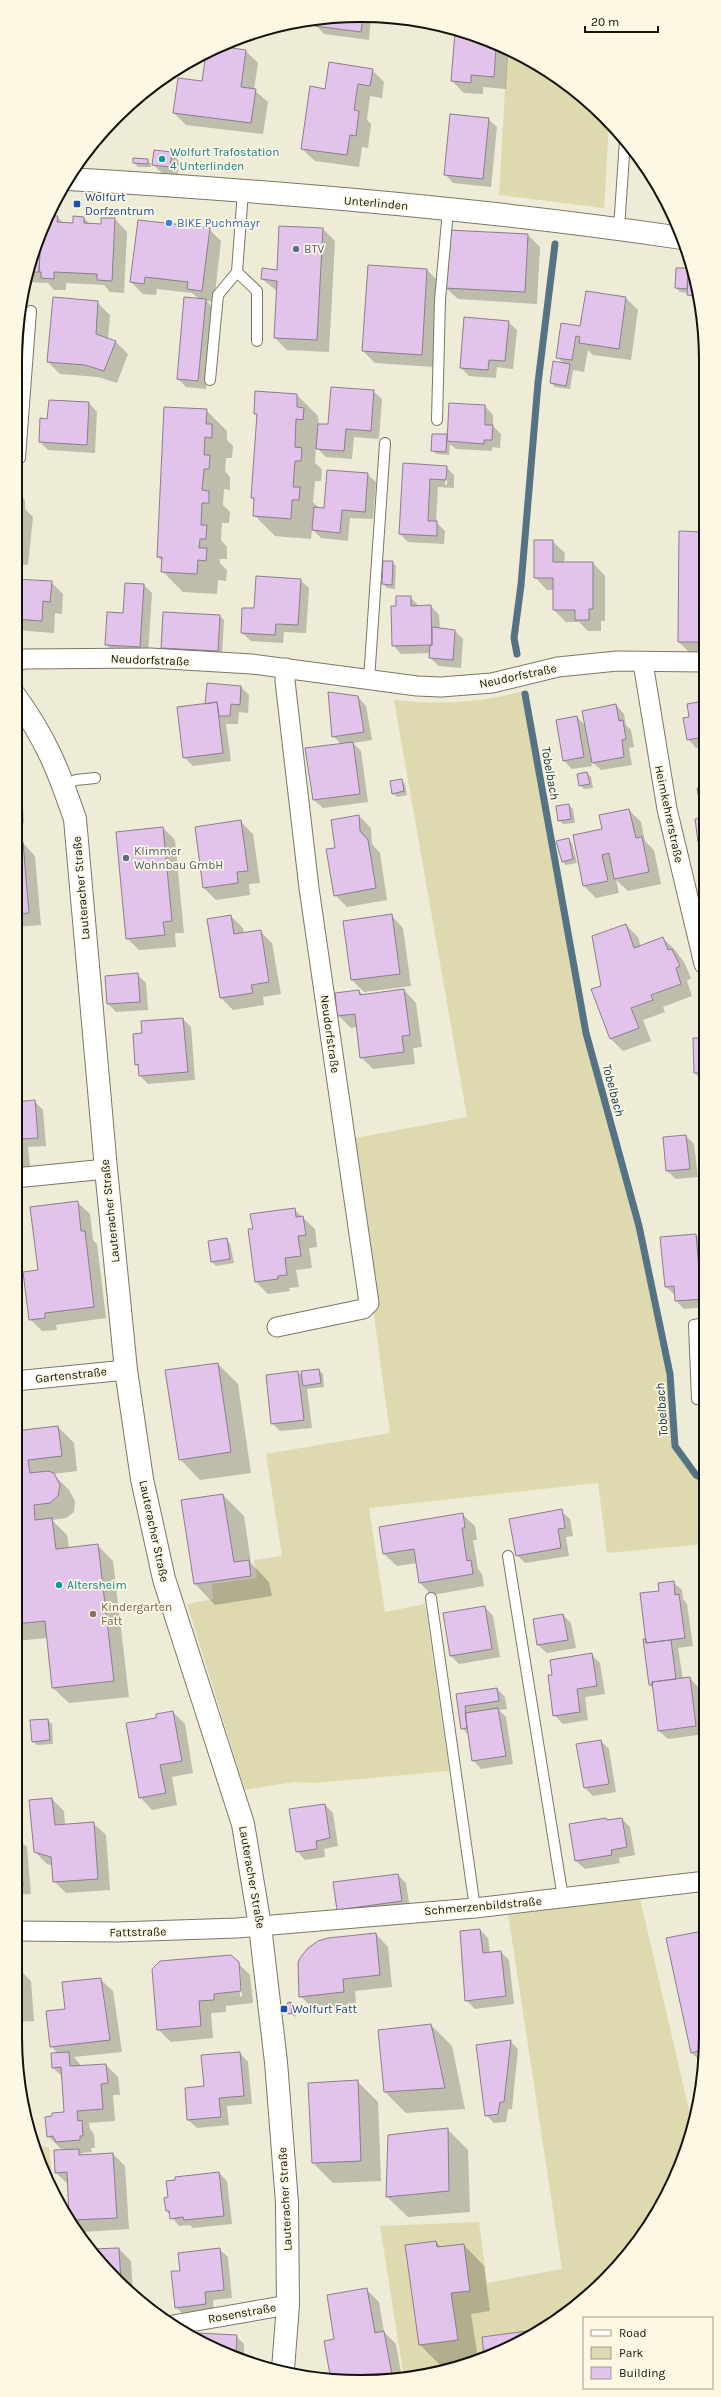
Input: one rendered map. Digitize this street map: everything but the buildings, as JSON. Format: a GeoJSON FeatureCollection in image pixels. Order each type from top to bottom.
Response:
{"type":"FeatureCollection","features":[{"type":"Feature","properties":{"kind":"street","name":"Unterlinden"},"geometry":{"type":"LineString","coordinates":[[74,179],[243,191],[448,210],[619,229],[675,237]]}},
{"type":"Feature","properties":{"kind":"street","name":"Neudorfstraße"},"geometry":{"type":"LineString","coordinates":[[22,660],[150,658],[286,668],[417,686],[466,686],[492,683],[558,667],[617,661],[643,663],[699,662]]}},
{"type":"Feature","properties":{"kind":"street","name":"Heimkehrerstraße"},"geometry":{"type":"LineString","coordinates":[[643,663],[667,809],[699,943]]}},
{"type":"Feature","properties":{"kind":"street","name":"Neudorfstraße"},"geometry":{"type":"LineString","coordinates":[[277,1327],[363,1309],[369,1303],[309,888],[285,681],[286,668]]}},
{"type":"Feature","properties":{"kind":"street","name":"Lauteracher Straße"},"geometry":{"type":"LineString","coordinates":[[22,706],[46,742],[64,785],[75,819],[106,1169],[130,1359],[142,1479],[164,1579],[243,1824],[260,1926],[276,2062],[287,2203],[288,2305],[283,2365]]}},
{"type":"Feature","properties":{"kind":"street"},"geometry":{"type":"LineString","coordinates":[[22,1177],[106,1169]]}},
{"type":"Feature","properties":{"kind":"street","name":"Gartenstraße"},"geometry":{"type":"LineString","coordinates":[[22,1380],[130,1359]]}},
{"type":"Feature","properties":{"kind":"street","name":"Schmerzenbildstraße"},"geometry":{"type":"LineString","coordinates":[[260,1926],[475,1908],[699,1881]]}},
{"type":"Feature","properties":{"kind":"street","name":"Fattstraße"},"geometry":{"type":"LineString","coordinates":[[22,1931],[124,1932],[207,1930],[260,1926]]}},
{"type":"Feature","properties":{"kind":"street","name":"Rosenstraße"},"geometry":{"type":"LineString","coordinates":[[185,2326],[288,2305]]}},
{"type":"Feature","properties":{"kind":"lane"},"geometry":{"type":"LineString","coordinates":[[619,229],[624,148]]}},
{"type":"Feature","properties":{"kind":"lane"},"geometry":{"type":"LineString","coordinates":[[210,380],[218,295],[237,272],[243,191]]}},
{"type":"Feature","properties":{"kind":"lane"},"geometry":{"type":"LineString","coordinates":[[437,420],[440,300],[448,210]]}},
{"type":"Feature","properties":{"kind":"lane"},"geometry":{"type":"LineString","coordinates":[[237,272],[257,291],[257,341]]}},
{"type":"Feature","properties":{"kind":"lane"},"geometry":{"type":"LineString","coordinates":[[22,431],[31,311]]}},
{"type":"Feature","properties":{"kind":"lane"},"geometry":{"type":"LineString","coordinates":[[369,680],[385,443]]}},
{"type":"Feature","properties":{"kind":"lane"},"geometry":{"type":"LineString","coordinates":[[64,785],[76,780],[94,778]]}},
{"type":"Feature","properties":{"kind":"lane"},"geometry":{"type":"LineString","coordinates":[[697,1399],[694,1325],[699,1325]]}},
{"type":"Feature","properties":{"kind":"lane"},"geometry":{"type":"LineString","coordinates":[[508,1556],[563,1898]]}},
{"type":"Feature","properties":{"kind":"lane"},"geometry":{"type":"LineString","coordinates":[[431,1598],[475,1908]]}},
{"type":"Feature","properties":{"kind":"green space"},"geometry":{"type":"Polygon","coordinates":[[[507,56],[530,67],[567,92],[609,130],[604,208],[499,195],[507,56]]]}},
{"type":"Feature","properties":{"kind":"green space"},"geometry":{"type":"Polygon","coordinates":[[[524,691],[585,1032],[638,1227],[669,1375],[675,1446],[696,1477],[699,1477],[699,1545],[607,1553],[598,1483],[369,1508],[385,1612],[425,1604],[449,1771],[315,1783],[294,1782],[245,1790],[187,1604],[213,1599],[212,1584],[257,1578],[254,1560],[282,1556],[266,1454],[390,1433],[350,1139],[467,1117],[394,700],[443,703],[508,695],[524,691]]]}},
{"type":"Feature","properties":{"kind":"green space"},"geometry":{"type":"Polygon","coordinates":[[[638,1890],[690,2113],[681,2145],[673,2166],[654,2206],[629,2243],[615,2260],[584,2291],[549,2318],[530,2330],[490,2349],[448,2363],[403,2372],[380,2226],[479,2222],[487,2283],[562,2269],[507,1907],[638,1890]]]}},
{"type":"Feature","properties":{"kind":"green space"},"geometry":{"type":"Polygon","coordinates":[[[41,2146],[49,2147],[52,2174],[41,2146]]]}},
{"type":"Feature","properties":{"kind":"waterway"},"geometry":{"type":"LineString","coordinates":[[517,654],[514,638],[521,585],[538,383],[555,244]]}},
{"type":"Feature","properties":{"kind":"waterway","name":"Tobelbach"},"geometry":{"type":"LineString","coordinates":[[525,694],[586,1033],[639,1226],[670,1374],[675,1446],[696,1475],[699,1476]]}},
{"type":"Feature","properties":{"kind":"place","name":"Wolfurt Trafostation 4 Unterlinden"},"geometry":{"type":"Point","coordinates":[162,159]}},
{"type":"Feature","properties":{"kind":"place","name":"Wolfurt Dorfzentrum"},"geometry":{"type":"Point","coordinates":[77,204]}},
{"type":"Feature","properties":{"kind":"place","name":"BIKE Puchmayr"},"geometry":{"type":"Point","coordinates":[169,223]}},
{"type":"Feature","properties":{"kind":"place","name":"BTV"},"geometry":{"type":"Point","coordinates":[296,249]}},
{"type":"Feature","properties":{"kind":"place","name":"Klimmer Wohnbau GmbH"},"geometry":{"type":"Point","coordinates":[126,858]}},
{"type":"Feature","properties":{"kind":"place","name":"Altersheim"},"geometry":{"type":"Point","coordinates":[59,1585]}},
{"type":"Feature","properties":{"kind":"place","name":"Kindergarten Fatt"},"geometry":{"type":"Point","coordinates":[93,1614]}},
{"type":"Feature","properties":{"kind":"place","name":"Wolfurt Fatt"},"geometry":{"type":"Point","coordinates":[284,2009]}}]}
